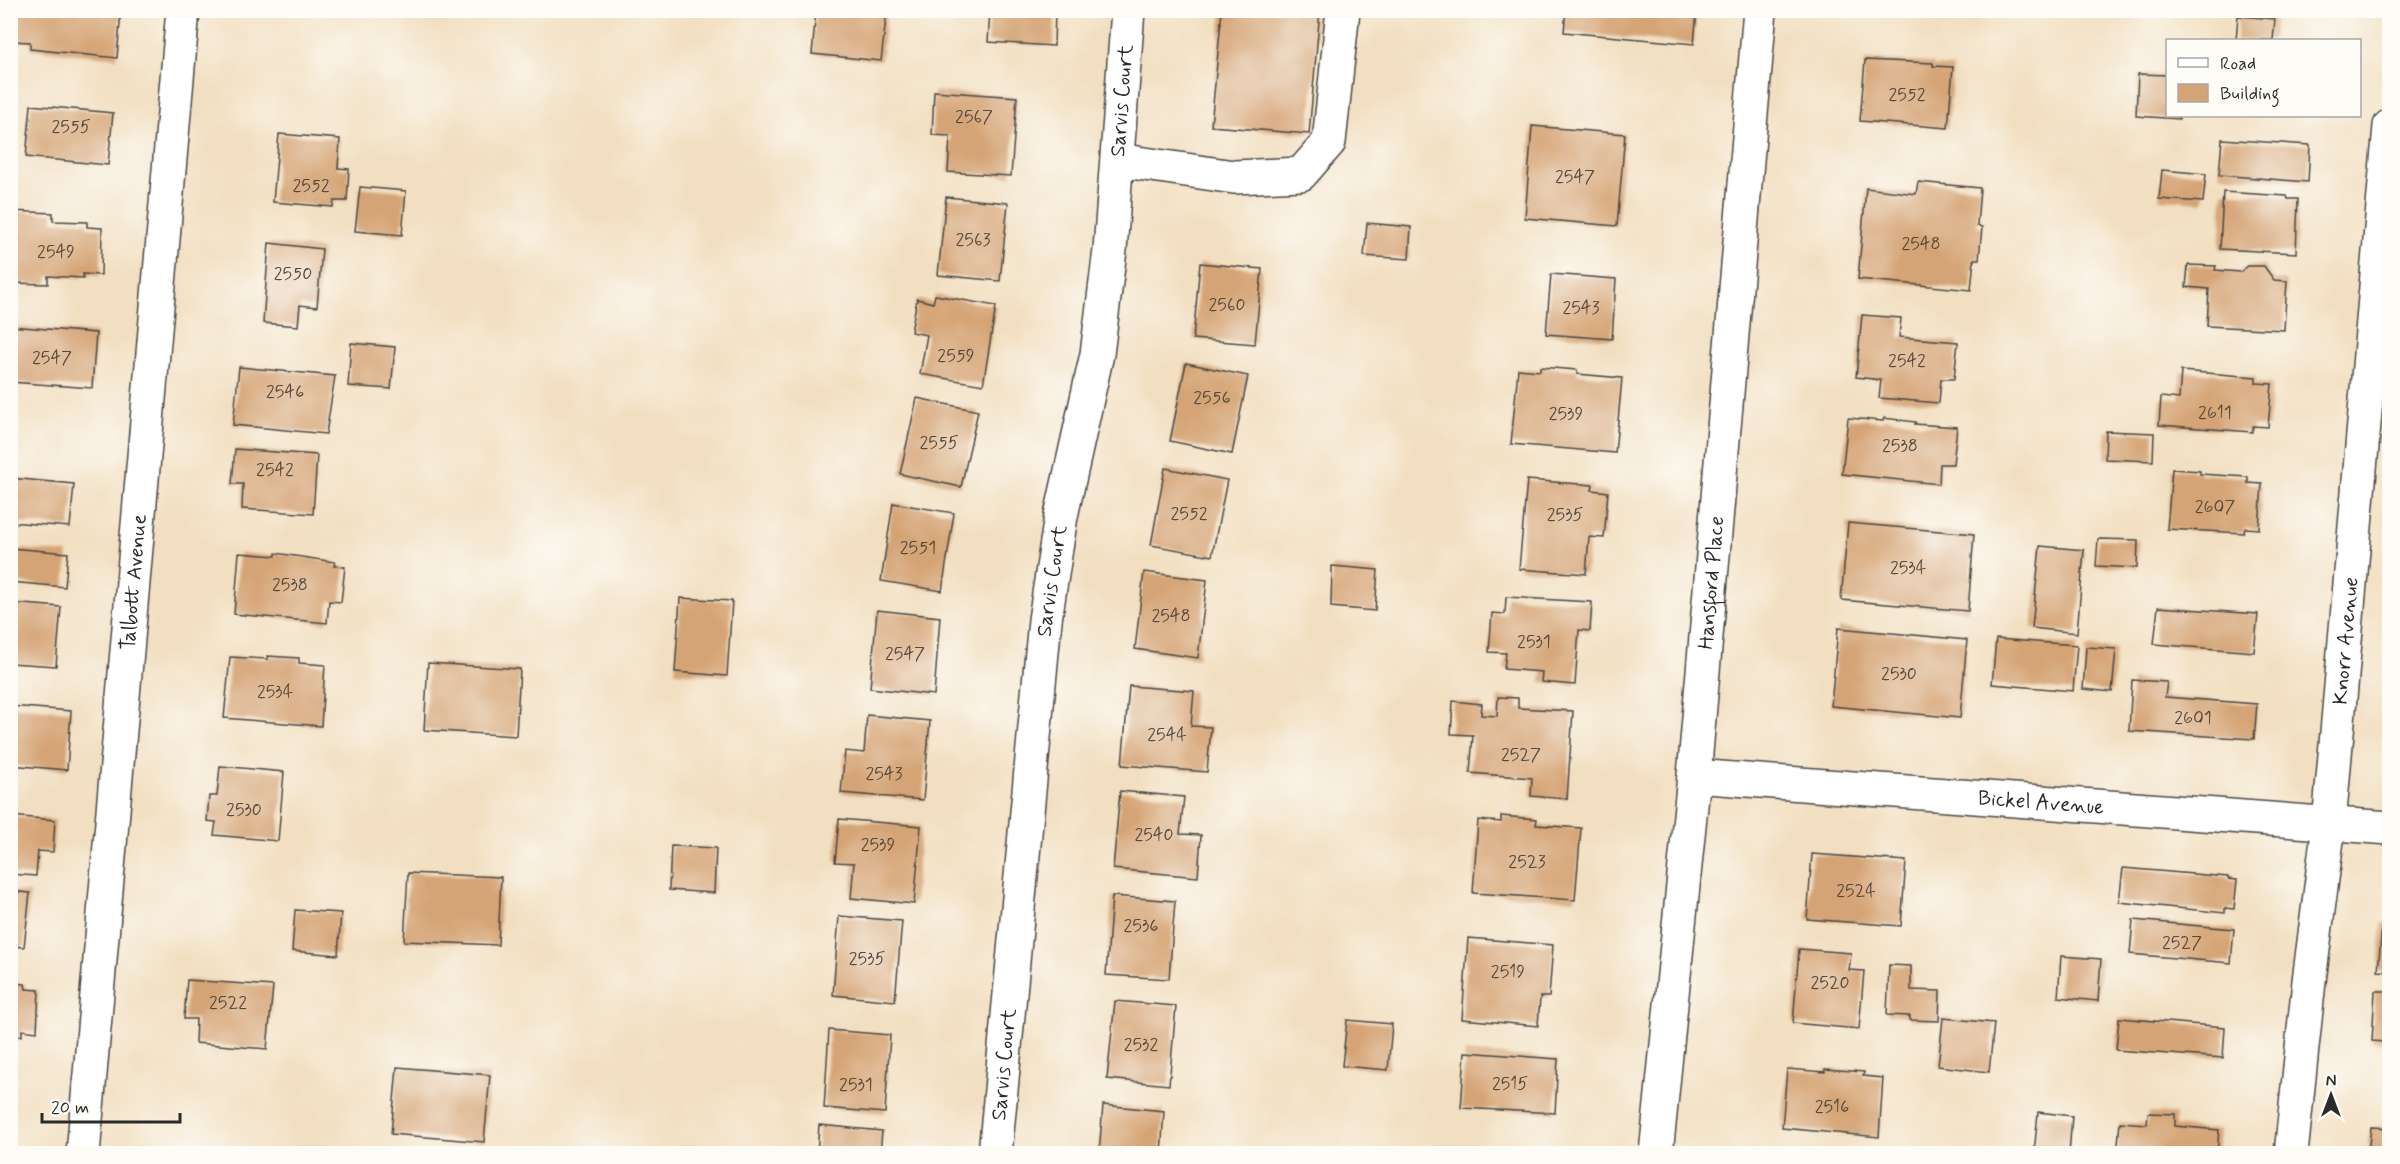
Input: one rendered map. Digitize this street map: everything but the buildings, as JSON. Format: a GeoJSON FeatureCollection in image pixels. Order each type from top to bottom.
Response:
{"type":"FeatureCollection","features":[{"type":"Feature","properties":{"kind":"street","name":"Talbott Avenue"},"geometry":{"type":"LineString","coordinates":[[83,1154],[183,10]]}},
{"type":"Feature","properties":{"kind":"street","name":"Sarvis Court"},"geometry":{"type":"LineString","coordinates":[[994,1154],[1045,620],[1061,516],[1097,354],[1110,250],[1128,10]]}},
{"type":"Feature","properties":{"kind":"street"},"geometry":{"type":"LineString","coordinates":[[1117,160],[1234,177],[1301,174],[1329,142],[1343,10]]}},
{"type":"Feature","properties":{"kind":"street","name":"Hansford Place"},"geometry":{"type":"LineString","coordinates":[[1656,1154],[1694,776],[1760,10]]}},
{"type":"Feature","properties":{"kind":"street","name":"Knorr Avenue"},"geometry":{"type":"LineString","coordinates":[[2291,1154],[2309,981],[2329,824],[2390,126]]}},
{"type":"Feature","properties":{"kind":"street","name":"Bickel Avenue"},"geometry":{"type":"LineString","coordinates":[[1694,776],[2390,828]]}}]}
